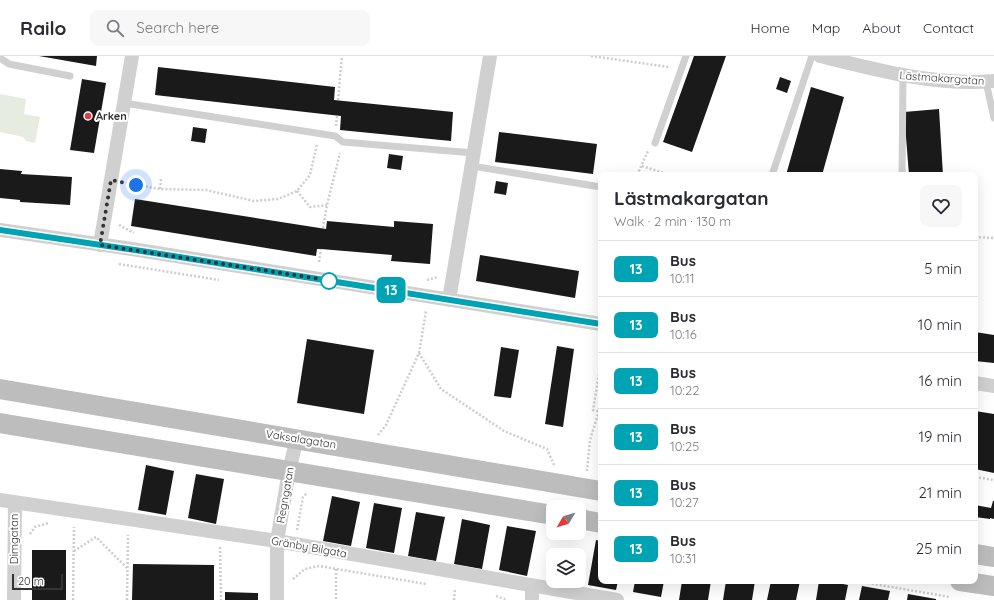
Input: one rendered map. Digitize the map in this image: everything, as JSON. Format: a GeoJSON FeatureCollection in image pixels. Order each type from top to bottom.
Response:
{"type":"FeatureCollection","features":[{"type":"Feature","properties":{"kind":"main road","name":"Vaksalagatan"},"geometry":{"type":"LineString","coordinates":[[0,389],[297,438],[598,490]]}},
{"type":"Feature","properties":{"kind":"main road"},"geometry":{"type":"LineString","coordinates":[[0,423],[546,514]]}},
{"type":"Feature","properties":{"kind":"main road"},"geometry":{"type":"LineString","coordinates":[[586,520],[598,522]]}},
{"type":"Feature","properties":{"kind":"main road"},"geometry":{"type":"LineString","coordinates":[[978,554],[994,557]]}},
{"type":"Feature","properties":{"kind":"main road"},"geometry":{"type":"LineString","coordinates":[[957,589],[994,586]]}},
{"type":"Feature","properties":{"kind":"street"},"geometry":{"type":"LineString","coordinates":[[100,245],[132,56]]}},
{"type":"Feature","properties":{"kind":"street"},"geometry":{"type":"LineString","coordinates":[[449,300],[490,56]]}},
{"type":"Feature","properties":{"kind":"street","name":"Lästmakargatan"},"geometry":{"type":"LineString","coordinates":[[820,56],[903,76],[951,81],[990,81]]}},
{"type":"Feature","properties":{"kind":"street"},"geometry":{"type":"LineString","coordinates":[[0,230],[598,324]]}},
{"type":"Feature","properties":{"kind":"street"},"geometry":{"type":"LineString","coordinates":[[978,383],[994,386]]}},
{"type":"Feature","properties":{"kind":"street","name":"Regngatan"},"geometry":{"type":"LineString","coordinates":[[276,600],[277,541],[289,471],[297,438]]}},
{"type":"Feature","properties":{"kind":"street","name":"Gränby Bilgata"},"geometry":{"type":"LineString","coordinates":[[0,500],[277,541],[617,600]]}},
{"type":"Feature","properties":{"kind":"street","name":"Dimgatan"},"geometry":{"type":"LineString","coordinates":[[14,503],[14,600]]}},
{"type":"Feature","properties":{"kind":"street"},"geometry":{"type":"LineString","coordinates":[[532,586],[532,600]]}},
{"type":"Feature","properties":{"kind":"lane"},"geometry":{"type":"LineString","coordinates":[[655,143],[686,56]]}},
{"type":"Feature","properties":{"kind":"lane"},"geometry":{"type":"LineString","coordinates":[[773,172],[812,56]]}},
{"type":"Feature","properties":{"kind":"lane"},"geometry":{"type":"LineString","coordinates":[[0,58],[9,64],[70,76]]}},
{"type":"Feature","properties":{"kind":"lane"},"geometry":{"type":"LineString","coordinates":[[902,172],[903,76]]}},
{"type":"Feature","properties":{"kind":"lane"},"geometry":{"type":"LineString","coordinates":[[990,81],[994,118]]}},
{"type":"Feature","properties":{"kind":"lane"},"geometry":{"type":"LineString","coordinates":[[124,103],[335,136],[343,142],[473,159],[598,185]]}},
{"type":"Feature","properties":{"kind":"path"},"geometry":{"type":"LineString","coordinates":[[338,100],[342,56]]}},
{"type":"Feature","properties":{"kind":"path"},"geometry":{"type":"LineString","coordinates":[[591,56],[682,69]]}},
{"type":"Feature","properties":{"kind":"path"},"geometry":{"type":"LineString","coordinates":[[111,180],[160,189],[206,190],[254,201],[278,199],[297,191],[310,175],[319,134]]}},
{"type":"Feature","properties":{"kind":"path"},"geometry":{"type":"LineString","coordinates":[[323,228],[343,142]]}},
{"type":"Feature","properties":{"kind":"path"},"geometry":{"type":"LineString","coordinates":[[639,172],[648,150],[655,143]]}},
{"type":"Feature","properties":{"kind":"path"},"geometry":{"type":"LineString","coordinates":[[642,166],[661,172]]}},
{"type":"Feature","properties":{"kind":"path"},"geometry":{"type":"LineString","coordinates":[[160,189],[161,179]]}},
{"type":"Feature","properties":{"kind":"path"},"geometry":{"type":"LineString","coordinates":[[297,191],[310,207],[327,206]]}},
{"type":"Feature","properties":{"kind":"path"},"geometry":{"type":"LineString","coordinates":[[978,237],[994,238]]}},
{"type":"Feature","properties":{"kind":"path"},"geometry":{"type":"LineString","coordinates":[[319,262],[321,249]]}},
{"type":"Feature","properties":{"kind":"path"},"geometry":{"type":"LineString","coordinates":[[377,437],[386,424],[419,353],[426,313],[426,296]]}},
{"type":"Feature","properties":{"kind":"path"},"geometry":{"type":"LineString","coordinates":[[419,353],[441,389],[504,431],[547,449],[555,467]]}},
{"type":"Feature","properties":{"kind":"path"},"geometry":{"type":"LineString","coordinates":[[598,380],[593,410],[598,411]]}},
{"type":"Feature","properties":{"kind":"path"},"geometry":{"type":"LineString","coordinates":[[587,472],[590,440],[598,418]]}},
{"type":"Feature","properties":{"kind":"path"},"geometry":{"type":"LineString","coordinates":[[978,477],[994,480]]}},
{"type":"Feature","properties":{"kind":"path"},"geometry":{"type":"LineString","coordinates":[[127,600],[129,520]]}},
{"type":"Feature","properties":{"kind":"path"},"geometry":{"type":"LineString","coordinates":[[28,537],[35,527],[52,523]]}},
{"type":"Feature","properties":{"kind":"path"},"geometry":{"type":"LineString","coordinates":[[67,525],[74,527],[73,600]]}},
{"type":"Feature","properties":{"kind":"path"},"geometry":{"type":"LineString","coordinates":[[96,530],[96,537],[128,568]]}},
{"type":"Feature","properties":{"kind":"path"},"geometry":{"type":"LineString","coordinates":[[220,533],[221,600]]}},
{"type":"Feature","properties":{"kind":"path"},"geometry":{"type":"LineString","coordinates":[[74,551],[96,537]]}},
{"type":"Feature","properties":{"kind":"path"},"geometry":{"type":"LineString","coordinates":[[293,579],[305,570],[319,566],[433,585]]}},
{"type":"Feature","properties":{"kind":"path"},"geometry":{"type":"LineString","coordinates":[[336,569],[336,600]]}},
{"type":"Feature","properties":{"kind":"path"},"geometry":{"type":"LineString","coordinates":[[894,584],[957,589]]}},
{"type":"Feature","properties":{"kind":"path"},"geometry":{"type":"LineString","coordinates":[[448,588],[462,590]]}},
{"type":"Feature","properties":{"kind":"path"},"geometry":{"type":"LineString","coordinates":[[454,600],[455,589]]}},
{"type":"Feature","properties":{"kind":"path"},"geometry":{"type":"LineString","coordinates":[[494,596],[507,600]]}},
{"type":"Feature","properties":{"kind":"shaded area"},"geometry":{"type":"Polygon","coordinates":[[[0,94],[26,99],[24,114],[40,117],[35,143],[26,141],[23,137],[0,132],[0,94]]]}},
{"type":"Feature","properties":{"kind":"building"},"geometry":{"type":"Polygon","coordinates":[[[39,56],[97,56],[96,66],[39,56]]]}},
{"type":"Feature","properties":{"kind":"building"},"geometry":{"type":"Polygon","coordinates":[[[694,56],[726,56],[692,152],[663,142],[694,56]]]}},
{"type":"Feature","properties":{"kind":"building"},"geometry":{"type":"Polygon","coordinates":[[[158,67],[335,87],[334,100],[453,112],[451,141],[340,130],[341,116],[155,95],[158,67]]]}},
{"type":"Feature","properties":{"kind":"building"},"geometry":{"type":"Polygon","coordinates":[[[780,77],[791,81],[787,93],[776,89],[780,77]]]}},
{"type":"Feature","properties":{"kind":"building","name":"Arken"},"geometry":{"type":"Polygon","coordinates":[[[82,79],[106,83],[94,153],[70,150],[82,79]]]}},
{"type":"Feature","properties":{"kind":"building"},"geometry":{"type":"Polygon","coordinates":[[[811,87],[844,97],[823,172],[787,172],[811,87]]]}},
{"type":"Feature","properties":{"kind":"building"},"geometry":{"type":"Polygon","coordinates":[[[939,109],[943,172],[909,172],[904,112],[939,109]]]}},
{"type":"Feature","properties":{"kind":"building"},"geometry":{"type":"Polygon","coordinates":[[[193,127],[207,129],[205,143],[191,141],[193,127]]]}},
{"type":"Feature","properties":{"kind":"building"},"geometry":{"type":"Polygon","coordinates":[[[499,132],[597,144],[593,174],[495,162],[499,132]]]}},
{"type":"Feature","properties":{"kind":"building"},"geometry":{"type":"Polygon","coordinates":[[[389,154],[403,156],[401,170],[387,168],[389,154]]]}},
{"type":"Feature","properties":{"kind":"building"},"geometry":{"type":"Polygon","coordinates":[[[0,169],[22,171],[21,174],[72,177],[70,205],[20,202],[20,200],[0,198],[0,169]]]}},
{"type":"Feature","properties":{"kind":"building"},"geometry":{"type":"Polygon","coordinates":[[[496,181],[508,183],[506,195],[494,193],[496,181]]]}},
{"type":"Feature","properties":{"kind":"building"},"geometry":{"type":"Polygon","coordinates":[[[135,199],[326,229],[327,221],[394,227],[394,221],[433,224],[430,264],[391,261],[392,255],[321,249],[317,249],[316,256],[131,226],[135,199]]]}},
{"type":"Feature","properties":{"kind":"building"},"geometry":{"type":"Polygon","coordinates":[[[480,255],[579,271],[575,298],[476,281],[480,255]]]}},
{"type":"Feature","properties":{"kind":"building"},"geometry":{"type":"Polygon","coordinates":[[[978,332],[994,335],[994,363],[978,361],[978,332]]]}},
{"type":"Feature","properties":{"kind":"building"},"geometry":{"type":"Polygon","coordinates":[[[307,339],[374,350],[364,414],[297,403],[307,339]]]}},
{"type":"Feature","properties":{"kind":"building"},"geometry":{"type":"Polygon","coordinates":[[[557,346],[574,349],[563,427],[545,424],[557,346]]]}},
{"type":"Feature","properties":{"kind":"building"},"geometry":{"type":"Polygon","coordinates":[[[501,347],[519,350],[511,398],[494,396],[501,347]]]}},
{"type":"Feature","properties":{"kind":"building"},"geometry":{"type":"Polygon","coordinates":[[[978,411],[994,414],[994,473],[978,470],[978,411]]]}},
{"type":"Feature","properties":{"kind":"building"},"geometry":{"type":"Polygon","coordinates":[[[146,465],[174,471],[166,515],[138,510],[146,465]]]}},
{"type":"Feature","properties":{"kind":"building"},"geometry":{"type":"Polygon","coordinates":[[[196,474],[224,479],[216,524],[188,518],[196,474]]]}},
{"type":"Feature","properties":{"kind":"building"},"geometry":{"type":"Polygon","coordinates":[[[332,496],[360,502],[351,546],[323,541],[332,496]]]}},
{"type":"Feature","properties":{"kind":"building"},"geometry":{"type":"Polygon","coordinates":[[[994,501],[994,519],[978,517],[978,506],[991,508],[994,501]]]}},
{"type":"Feature","properties":{"kind":"building"},"geometry":{"type":"Polygon","coordinates":[[[374,503],[402,508],[394,553],[366,548],[374,503]]]}},
{"type":"Feature","properties":{"kind":"building"},"geometry":{"type":"Polygon","coordinates":[[[416,512],[445,517],[436,561],[408,556],[416,512]]]}},
{"type":"Feature","properties":{"kind":"building"},"geometry":{"type":"Polygon","coordinates":[[[462,519],[490,525],[482,569],[454,564],[462,519]]]}},
{"type":"Feature","properties":{"kind":"building"},"geometry":{"type":"Polygon","coordinates":[[[507,526],[536,531],[527,576],[499,570],[507,526]]]}},
{"type":"Feature","properties":{"kind":"building"},"geometry":{"type":"Polygon","coordinates":[[[596,540],[598,540],[598,584],[617,584],[616,590],[588,585],[596,540]]]}},
{"type":"Feature","properties":{"kind":"building"},"geometry":{"type":"Polygon","coordinates":[[[32,550],[66,550],[66,600],[32,600],[32,550]]]}},
{"type":"Feature","properties":{"kind":"building"},"geometry":{"type":"Polygon","coordinates":[[[133,564],[214,565],[214,600],[132,600],[133,564]]]}},
{"type":"Feature","properties":{"kind":"building"},"geometry":{"type":"Polygon","coordinates":[[[634,584],[663,584],[661,597],[633,592],[634,584]]]}},
{"type":"Feature","properties":{"kind":"building"},"geometry":{"type":"Polygon","coordinates":[[[682,584],[711,584],[708,600],[679,600],[682,584]]]}},
{"type":"Feature","properties":{"kind":"building"},"geometry":{"type":"Polygon","coordinates":[[[726,584],[755,584],[752,600],[723,600],[726,584]]]}},
{"type":"Feature","properties":{"kind":"building"},"geometry":{"type":"Polygon","coordinates":[[[770,584],[799,584],[796,600],[767,600],[770,584]]]}},
{"type":"Feature","properties":{"kind":"building"},"geometry":{"type":"Polygon","coordinates":[[[819,584],[848,585],[845,600],[816,600],[819,584]]]}},
{"type":"Feature","properties":{"kind":"building"},"geometry":{"type":"Polygon","coordinates":[[[862,586],[890,591],[888,600],[859,600],[862,586]]]}},
{"type":"Feature","properties":{"kind":"building"},"geometry":{"type":"Polygon","coordinates":[[[225,592],[258,593],[258,600],[225,600],[225,592]]]}},
{"type":"Feature","properties":{"kind":"building"},"geometry":{"type":"Polygon","coordinates":[[[908,594],[936,599],[936,600],[907,600],[908,594]]]}},
{"type":"Feature","properties":{"kind":"bus line","name":"13"},"geometry":{"type":"LineString","coordinates":[[0,230],[598,324]]}},
{"type":"Feature","properties":{"kind":"place","name":"Arken"},"geometry":{"type":"Point","coordinates":[88,116]}},
{"type":"Feature","properties":{"kind":"route"},"geometry":{"type":"LineString","coordinates":[[136,185],[111,180],[100,245],[333,281],[329,281]]}}]}
